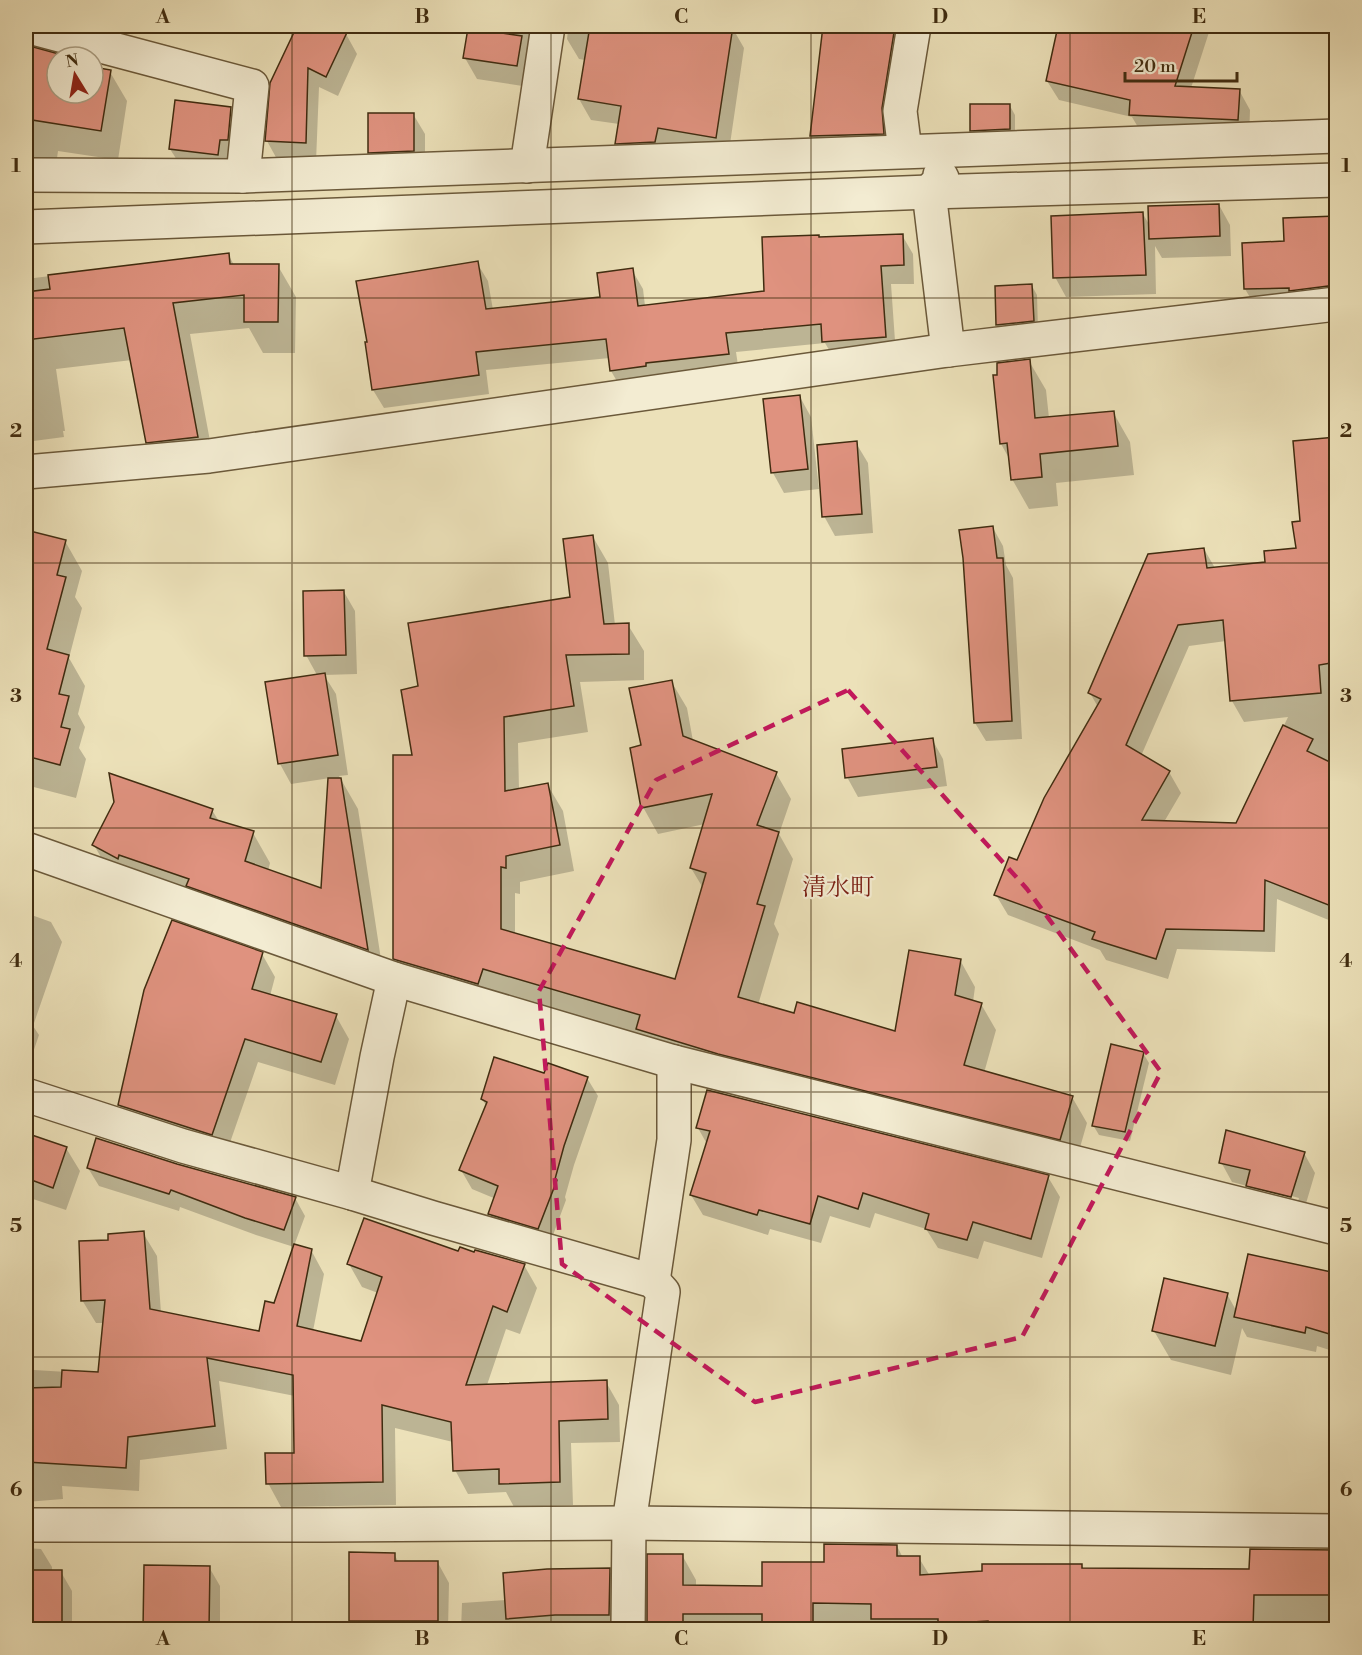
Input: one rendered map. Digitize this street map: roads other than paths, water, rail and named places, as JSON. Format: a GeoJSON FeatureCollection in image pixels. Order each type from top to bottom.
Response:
{"type":"FeatureCollection","features":[{"type":"Feature","properties":{"kind":"street"},"geometry":{"type":"LineString","coordinates":[[26,26],[252,86],[243,176]]}},
{"type":"Feature","properties":{"kind":"street"},"geometry":{"type":"LineString","coordinates":[[527,166],[548,26]]}},
{"type":"Feature","properties":{"kind":"street"},"geometry":{"type":"LineString","coordinates":[[914,26],[900,111],[917,151],[942,178],[929,192],[948,350]]}},
{"type":"Feature","properties":{"kind":"street"},"geometry":{"type":"LineString","coordinates":[[26,175],[243,176],[1336,136]]}},
{"type":"Feature","properties":{"kind":"street"},"geometry":{"type":"LineString","coordinates":[[26,227],[929,192],[1336,180]]}},
{"type":"Feature","properties":{"kind":"street"},"geometry":{"type":"LineString","coordinates":[[26,472],[208,456],[948,350],[1336,303]]}},
{"type":"Feature","properties":{"kind":"street"},"geometry":{"type":"LineString","coordinates":[[26,849],[394,979],[674,1062],[1336,1228]]}},
{"type":"Feature","properties":{"kind":"street"},"geometry":{"type":"LineString","coordinates":[[352,1192],[394,979]]}},
{"type":"Feature","properties":{"kind":"street"},"geometry":{"type":"LineString","coordinates":[[653,1281],[674,1140],[674,1062]]}},
{"type":"Feature","properties":{"kind":"street"},"geometry":{"type":"LineString","coordinates":[[26,1095],[183,1146],[352,1192],[432,1218],[653,1281],[663,1292],[628,1523],[628,1629]]}},
{"type":"Feature","properties":{"kind":"street"},"geometry":{"type":"LineString","coordinates":[[26,1525],[628,1523],[1336,1531]]}},
{"type":"Feature","properties":{"kind":"district","name":"清水町"},"geometry":{"type":"Point","coordinates":[838,887]}}]}
